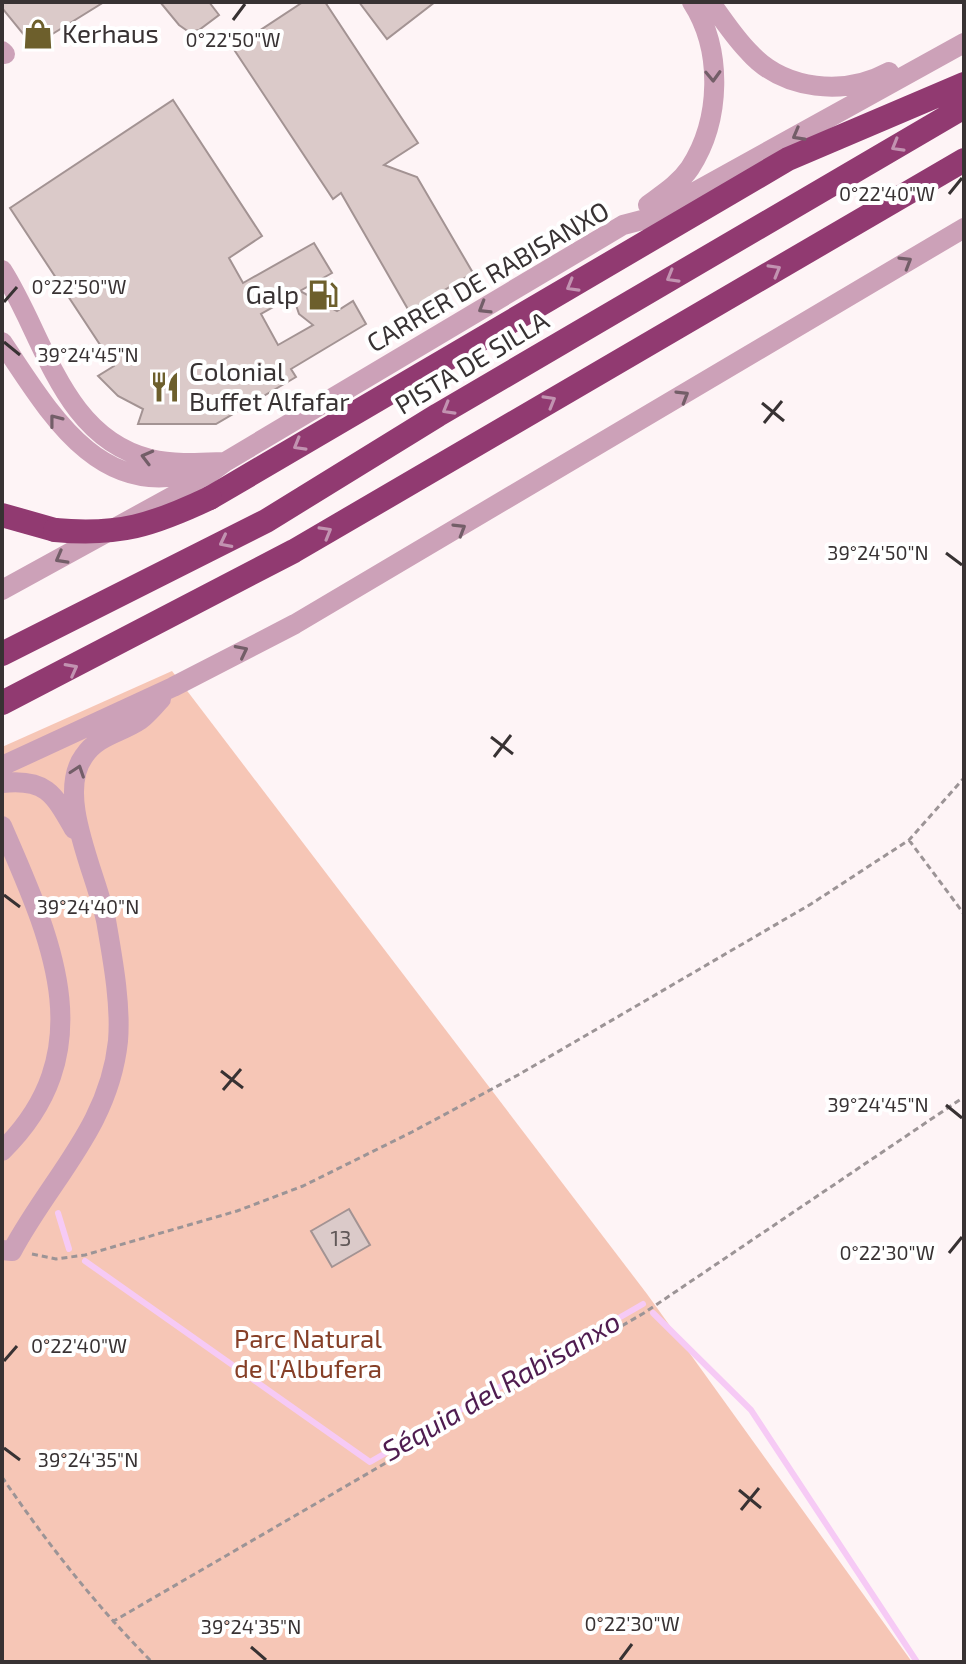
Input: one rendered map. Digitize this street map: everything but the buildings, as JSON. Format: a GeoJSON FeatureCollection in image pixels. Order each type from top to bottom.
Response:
{"type":"FeatureCollection","features":[{"type":"Feature","properties":{"kind":"highway"},"geometry":{"type":"LineString","coordinates":[[2,515],[55,530],[94,533],[156,523],[210,498],[788,159],[964,84]]}},
{"type":"Feature","properties":{"kind":"highway","name":"PISTA DE SILLA"},"geometry":{"type":"LineString","coordinates":[[2,654],[266,521],[438,415],[964,107]]}},
{"type":"Feature","properties":{"kind":"highway"},"geometry":{"type":"LineString","coordinates":[[2,703],[294,551],[964,160]]}},
{"type":"Feature","properties":{"kind":"street"},"geometry":{"type":"LineString","coordinates":[[623,225],[669,190],[688,171],[702,147],[712,110],[715,75],[710,47],[692,2]]}},
{"type":"Feature","properties":{"kind":"street"},"geometry":{"type":"LineString","coordinates":[[710,2],[749,53],[765,66],[791,80],[818,86],[845,87],[872,82],[964,32]]}},
{"type":"Feature","properties":{"kind":"street","name":"CARRER DE RABISANXO"},"geometry":{"type":"LineString","coordinates":[[2,590],[195,484],[225,462],[623,225],[646,219],[964,43]]}},
{"type":"Feature","properties":{"kind":"street"},"geometry":{"type":"LineString","coordinates":[[2,766],[173,687],[393,569],[964,228]]}},
{"type":"Feature","properties":{"kind":"street"},"geometry":{"type":"LineString","coordinates":[[2,270],[72,405],[99,432],[135,454],[152,459],[174,463],[225,462]]}},
{"type":"Feature","properties":{"kind":"street"},"geometry":{"type":"LineString","coordinates":[[2,342],[52,417],[90,453],[114,466],[163,477],[225,462]]}},
{"type":"Feature","properties":{"kind":"street"},"geometry":{"type":"LineString","coordinates":[[7,1250],[86,1141],[111,1076],[118,1039],[107,924],[84,847],[74,796],[74,775],[84,755],[102,737],[140,720],[173,687]]}},
{"type":"Feature","properties":{"kind":"street"},"geometry":{"type":"LineString","coordinates":[[2,783],[26,780],[56,797],[84,847]]}},
{"type":"Feature","properties":{"kind":"street"},"geometry":{"type":"LineString","coordinates":[[2,826],[55,957],[61,992],[61,1027],[46,1090],[30,1117],[2,1151]]}},
{"type":"Feature","properties":{"kind":"path"},"geometry":{"type":"LineString","coordinates":[[7,1250],[56,1259],[85,1255],[237,1211],[303,1186],[518,1075],[811,904],[909,840],[964,778]]}},
{"type":"Feature","properties":{"kind":"path"},"geometry":{"type":"LineString","coordinates":[[909,840],[964,914]]}},
{"type":"Feature","properties":{"kind":"path"},"geometry":{"type":"LineString","coordinates":[[112,1622],[644,1313],[964,1097]]}},
{"type":"Feature","properties":{"kind":"path"},"geometry":{"type":"LineString","coordinates":[[2,1477],[32,1522],[112,1622],[152,1662]]}},
{"type":"Feature","properties":{"kind":"green space","name":"Parc Natural de l'Albufera"},"geometry":{"type":"Polygon","coordinates":[[[172,671],[647,1294],[912,1662],[2,1662],[2,747],[172,671]]]}},
{"type":"Feature","properties":{"kind":"waterway","name":"Séquia del Rabisanxo"},"geometry":{"type":"LineString","coordinates":[[58,1213],[69,1249]]}},
{"type":"Feature","properties":{"kind":"waterway","name":"Séquia del Rabisanxo"},"geometry":{"type":"LineString","coordinates":[[85,1261],[370,1462],[643,1304]]}},
{"type":"Feature","properties":{"kind":"waterway","name":"Séquia del Rabisanxo"},"geometry":{"type":"LineString","coordinates":[[653,1313],[751,1410],[917,1662]]}},
{"type":"Feature","properties":{"kind":"place","name":"Kerhaus"},"geometry":{"type":"Point","coordinates":[38,34]}},
{"type":"Feature","properties":{"kind":"place","name":"Galp"},"geometry":{"type":"Point","coordinates":[323,295]}},
{"type":"Feature","properties":{"kind":"place","name":"Colonial Buffet Alfafar"},"geometry":{"type":"Point","coordinates":[165,387]}}]}
